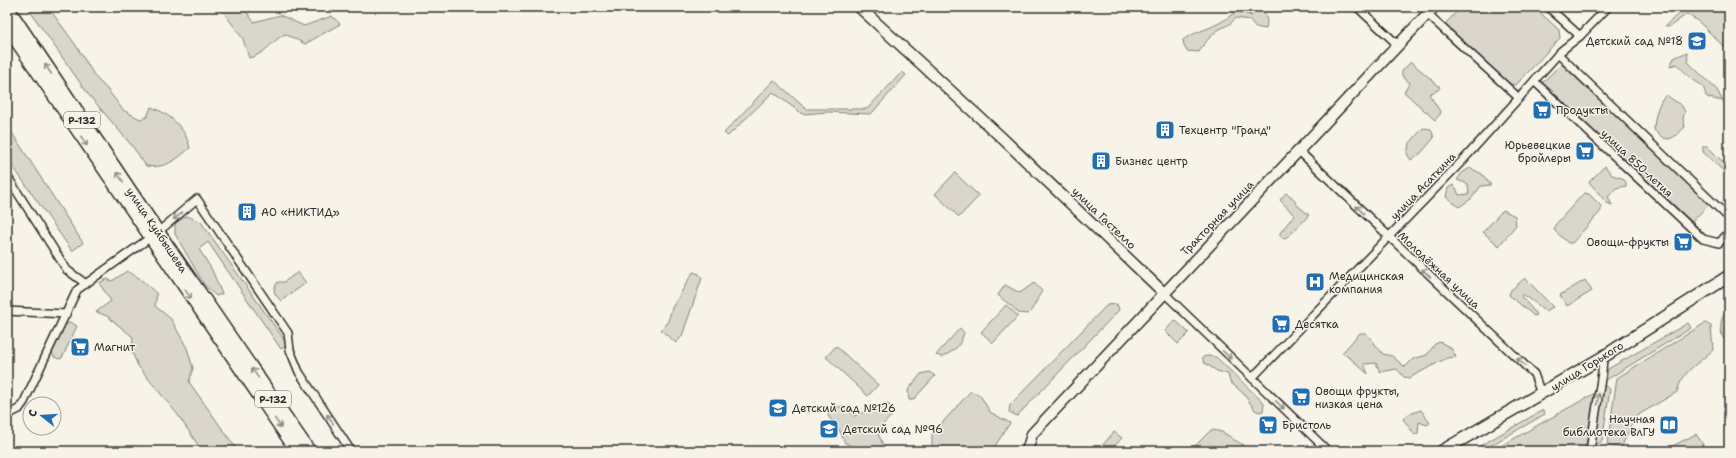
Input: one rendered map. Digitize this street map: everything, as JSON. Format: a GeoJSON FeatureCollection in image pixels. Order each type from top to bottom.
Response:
{"type":"FeatureCollection","features":[{"type":"Feature","properties":{"kind":"highway","name":"улица Куйбышева"},"geometry":{"type":"LineString","coordinates":[[7,7],[296,451]]}},
{"type":"Feature","properties":{"kind":"highway","name":"улица Куйбышева"},"geometry":{"type":"LineString","coordinates":[[7,27],[309,451]]}},
{"type":"Feature","properties":{"kind":"main road","name":"улица Гастелло"},"geometry":{"type":"LineString","coordinates":[[859,7],[1001,137],[1163,292]]}},
{"type":"Feature","properties":{"kind":"main road","name":"Тракторная улица"},"geometry":{"type":"LineString","coordinates":[[1027,451],[1032,434],[1163,292],[1430,11]]}},
{"type":"Feature","properties":{"kind":"main road","name":"улица Горького"},"geometry":{"type":"LineString","coordinates":[[1442,451],[1603,357],[1729,276]]}},
{"type":"Feature","properties":{"kind":"street"},"geometry":{"type":"LineString","coordinates":[[1357,7],[1398,45]]}},
{"type":"Feature","properties":{"kind":"street"},"geometry":{"type":"LineString","coordinates":[[1548,7],[1580,36]]}},
{"type":"Feature","properties":{"kind":"street","name":"улица Асаткина"},"geometry":{"type":"LineString","coordinates":[[1252,378],[1465,158],[1558,54],[1580,36],[1608,7]]}},
{"type":"Feature","properties":{"kind":"street"},"geometry":{"type":"LineString","coordinates":[[1430,11],[1519,98]]}},
{"type":"Feature","properties":{"kind":"street"},"geometry":{"type":"LineString","coordinates":[[1558,54],[1729,218]]}},
{"type":"Feature","properties":{"kind":"street","name":"улица 850-летия"},"geometry":{"type":"LineString","coordinates":[[1534,81],[1703,239],[1719,243],[1729,232]]}},
{"type":"Feature","properties":{"kind":"street","name":"Молодёжная улица"},"geometry":{"type":"LineString","coordinates":[[1298,150],[1534,374],[1541,394]]}},
{"type":"Feature","properties":{"kind":"street"},"geometry":{"type":"LineString","coordinates":[[7,176],[67,270],[86,284]]}},
{"type":"Feature","properties":{"kind":"street"},"geometry":{"type":"LineString","coordinates":[[7,415],[19,409],[24,402],[77,290],[154,235],[197,199],[288,332],[292,356],[298,372],[351,451]]}},
{"type":"Feature","properties":{"kind":"street","name":"улица Гастелло"},"geometry":{"type":"LineString","coordinates":[[1163,292],[1328,451]]}},
{"type":"Feature","properties":{"kind":"street"},"geometry":{"type":"LineString","coordinates":[[7,311],[66,314]]}},
{"type":"Feature","properties":{"kind":"street"},"geometry":{"type":"LineString","coordinates":[[1590,451],[1603,357]]}},
{"type":"Feature","properties":{"kind":"shaded area"},"geometry":{"type":"Polygon","coordinates":[[[27,7],[48,7],[75,44],[96,78],[107,89],[123,110],[140,119],[147,117],[151,107],[164,113],[176,122],[188,140],[190,148],[170,163],[153,167],[146,166],[133,147],[88,94],[27,7]]]}},
{"type":"Feature","properties":{"kind":"shaded area"},"geometry":{"type":"Polygon","coordinates":[[[220,7],[243,7],[254,22],[280,15],[304,26],[332,16],[340,24],[305,44],[285,34],[264,51],[249,58],[243,39],[220,7]]]}},
{"type":"Feature","properties":{"kind":"shaded area"},"geometry":{"type":"Polygon","coordinates":[[[1239,7],[1259,7],[1264,12],[1266,17],[1266,29],[1255,27],[1250,20],[1236,18],[1230,24],[1212,35],[1199,52],[1187,51],[1183,40],[1187,37],[1224,20],[1238,11],[1252,16],[1239,7]]]}},
{"type":"Feature","properties":{"kind":"shaded area"},"geometry":{"type":"Polygon","coordinates":[[[1461,7],[1534,7],[1559,30],[1560,38],[1516,85],[1509,84],[1445,24],[1461,7]]]}},
{"type":"Feature","properties":{"kind":"shaded area"},"geometry":{"type":"Polygon","coordinates":[[[1686,7],[1724,7],[1729,11],[1729,47],[1723,46],[1699,22],[1687,14],[1669,27],[1665,26],[1686,7]]]}},
{"type":"Feature","properties":{"kind":"shaded area"},"geometry":{"type":"Polygon","coordinates":[[[1687,52],[1688,62],[1717,90],[1723,101],[1706,96],[1702,86],[1677,64],[1670,66],[1674,58],[1687,52]]]}},
{"type":"Feature","properties":{"kind":"shaded area"},"geometry":{"type":"Polygon","coordinates":[[[1411,62],[1440,87],[1438,90],[1429,94],[1441,113],[1435,120],[1404,92],[1410,83],[1402,76],[1402,71],[1411,62]]]}},
{"type":"Feature","properties":{"kind":"shaded area"},"geometry":{"type":"Polygon","coordinates":[[[1561,64],[1710,203],[1692,222],[1542,83],[1561,64]]]}},
{"type":"Feature","properties":{"kind":"shaded area"},"geometry":{"type":"Polygon","coordinates":[[[902,72],[906,75],[871,114],[828,112],[802,114],[773,92],[728,136],[724,133],[774,80],[806,109],[867,109],[902,72]]]}},
{"type":"Feature","properties":{"kind":"shaded area"},"geometry":{"type":"Polygon","coordinates":[[[1666,95],[1682,106],[1685,112],[1683,118],[1685,127],[1677,135],[1670,139],[1663,138],[1654,130],[1659,106],[1666,95]]]}},
{"type":"Feature","properties":{"kind":"shaded area"},"geometry":{"type":"Polygon","coordinates":[[[7,125],[83,243],[72,251],[7,158],[7,125]]]}},
{"type":"Feature","properties":{"kind":"shaded area"},"geometry":{"type":"Polygon","coordinates":[[[1423,128],[1431,129],[1434,138],[1421,153],[1411,160],[1407,154],[1409,144],[1423,128]]]}},
{"type":"Feature","properties":{"kind":"shaded area"},"geometry":{"type":"Polygon","coordinates":[[[1703,146],[1707,146],[1729,168],[1729,176],[1703,152],[1703,146]]]}},
{"type":"Feature","properties":{"kind":"shaded area"},"geometry":{"type":"Polygon","coordinates":[[[1605,166],[1612,175],[1622,178],[1626,182],[1626,186],[1616,188],[1608,197],[1612,205],[1607,203],[1589,182],[1605,166]]]}},
{"type":"Feature","properties":{"kind":"shaded area"},"geometry":{"type":"Polygon","coordinates":[[[1470,168],[1482,174],[1491,185],[1481,186],[1471,199],[1459,207],[1446,197],[1448,188],[1453,185],[1459,195],[1469,194],[1468,184],[1457,180],[1462,173],[1470,168]]]}},
{"type":"Feature","properties":{"kind":"shaded area"},"geometry":{"type":"Polygon","coordinates":[[[955,173],[979,196],[959,217],[935,194],[955,173]]]}},
{"type":"Feature","properties":{"kind":"shaded area"},"geometry":{"type":"Polygon","coordinates":[[[1286,193],[1292,197],[1297,205],[1309,215],[1284,239],[1280,236],[1280,233],[1294,215],[1280,200],[1286,193]]]}},
{"type":"Feature","properties":{"kind":"shaded area"},"geometry":{"type":"Polygon","coordinates":[[[1584,193],[1589,194],[1601,206],[1601,211],[1572,243],[1568,243],[1554,230],[1555,225],[1584,193]]]}},
{"type":"Feature","properties":{"kind":"shaded area"},"geometry":{"type":"Polygon","coordinates":[[[1503,210],[1515,216],[1516,225],[1499,246],[1483,232],[1503,210]]]}},
{"type":"Feature","properties":{"kind":"shaded area"},"geometry":{"type":"Polygon","coordinates":[[[187,216],[201,222],[288,345],[281,349],[208,242],[199,249],[212,270],[222,294],[216,296],[205,286],[175,234],[175,223],[187,216]]]}},
{"type":"Feature","properties":{"kind":"shaded area"},"geometry":{"type":"Polygon","coordinates":[[[127,271],[139,278],[157,294],[155,306],[171,319],[187,348],[193,368],[189,382],[238,451],[202,451],[178,415],[138,366],[132,352],[133,337],[107,316],[96,312],[111,301],[99,283],[107,279],[112,281],[127,271]]]}},
{"type":"Feature","properties":{"kind":"shaded area"},"geometry":{"type":"Polygon","coordinates":[[[298,272],[306,283],[281,301],[275,294],[274,288],[278,282],[284,282],[298,272]]]}},
{"type":"Feature","properties":{"kind":"shaded area"},"geometry":{"type":"Polygon","coordinates":[[[693,272],[699,274],[702,278],[682,336],[676,343],[661,330],[668,321],[672,308],[693,272]]]}},
{"type":"Feature","properties":{"kind":"shaded area"},"geometry":{"type":"Polygon","coordinates":[[[1525,278],[1553,307],[1546,311],[1523,294],[1521,296],[1537,315],[1534,316],[1509,295],[1511,290],[1525,278]]]}},
{"type":"Feature","properties":{"kind":"shaded area"},"geometry":{"type":"Polygon","coordinates":[[[1585,280],[1592,291],[1567,306],[1560,295],[1585,280]]]}},
{"type":"Feature","properties":{"kind":"shaded area"},"geometry":{"type":"Polygon","coordinates":[[[1034,283],[1042,291],[1028,314],[1018,313],[998,295],[1005,285],[1020,293],[1034,283]]]}},
{"type":"Feature","properties":{"kind":"shaded area"},"geometry":{"type":"Polygon","coordinates":[[[1117,304],[1119,310],[1017,416],[1009,412],[1010,405],[1107,305],[1117,304]]]}},
{"type":"Feature","properties":{"kind":"shaded area"},"geometry":{"type":"Polygon","coordinates":[[[1006,305],[1018,316],[993,343],[981,332],[1006,305]]]}},
{"type":"Feature","properties":{"kind":"shaded area"},"geometry":{"type":"Polygon","coordinates":[[[1729,309],[1728,340],[1723,338],[1721,322],[1722,318],[1729,309]]]}},
{"type":"Feature","properties":{"kind":"shaded area"},"geometry":{"type":"Polygon","coordinates":[[[1175,320],[1189,333],[1178,344],[1165,331],[1175,320]]]}},
{"type":"Feature","properties":{"kind":"shaded area"},"geometry":{"type":"Polygon","coordinates":[[[70,322],[77,326],[62,358],[59,359],[54,357],[52,353],[64,326],[70,322]]]}},
{"type":"Feature","properties":{"kind":"shaded area"},"geometry":{"type":"Polygon","coordinates":[[[1688,323],[1691,328],[1606,380],[1608,369],[1688,323]]]}},
{"type":"Feature","properties":{"kind":"shaded area"},"geometry":{"type":"Polygon","coordinates":[[[1705,323],[1711,326],[1713,350],[1691,368],[1683,378],[1677,392],[1635,417],[1621,448],[1608,446],[1617,378],[1705,323]]]}},
{"type":"Feature","properties":{"kind":"shaded area"},"geometry":{"type":"Polygon","coordinates":[[[960,328],[964,333],[961,342],[956,348],[942,357],[936,355],[960,328]]]}},
{"type":"Feature","properties":{"kind":"shaded area"},"geometry":{"type":"Polygon","coordinates":[[[1360,333],[1366,333],[1383,354],[1392,356],[1405,367],[1413,359],[1427,355],[1435,344],[1440,342],[1451,348],[1456,357],[1447,358],[1409,378],[1404,377],[1397,369],[1380,372],[1376,363],[1364,364],[1368,374],[1342,353],[1360,333]]]}},
{"type":"Feature","properties":{"kind":"shaded area"},"geometry":{"type":"Polygon","coordinates":[[[836,346],[878,385],[868,396],[826,357],[836,346]]]}},
{"type":"Feature","properties":{"kind":"shaded area"},"geometry":{"type":"Polygon","coordinates":[[[1203,357],[1216,357],[1264,403],[1263,411],[1259,412],[1255,410],[1243,393],[1230,382],[1228,374],[1217,371],[1203,362],[1203,357]]]}},
{"type":"Feature","properties":{"kind":"shaded area"},"geometry":{"type":"Polygon","coordinates":[[[929,372],[935,376],[913,400],[909,400],[908,390],[921,374],[929,372]]]}},
{"type":"Feature","properties":{"kind":"shaded area"},"geometry":{"type":"Polygon","coordinates":[[[1605,386],[1610,389],[1602,441],[1598,444],[1594,440],[1601,391],[1605,386]]]}},
{"type":"Feature","properties":{"kind":"shaded area"},"geometry":{"type":"Polygon","coordinates":[[[971,391],[980,395],[990,412],[1010,423],[995,446],[996,451],[932,451],[932,434],[971,391]]]}},
{"type":"Feature","properties":{"kind":"shaded area"},"geometry":{"type":"Polygon","coordinates":[[[1595,393],[1585,451],[1492,451],[1595,393]]]}},
{"type":"Feature","properties":{"kind":"shaded area"},"geometry":{"type":"Polygon","coordinates":[[[888,403],[894,413],[877,431],[883,445],[889,451],[856,451],[854,447],[845,443],[840,431],[828,416],[831,409],[843,406],[854,416],[888,403]]]}},
{"type":"Feature","properties":{"kind":"shaded area"},"geometry":{"type":"Polygon","coordinates":[[[1421,410],[1430,423],[1427,425],[1419,422],[1418,433],[1415,435],[1403,419],[1407,415],[1421,410]]]}},
{"type":"Feature","properties":{"kind":"shaded area"},"geometry":{"type":"Polygon","coordinates":[[[1543,410],[1545,414],[1481,451],[1471,451],[1543,410]]]}},
{"type":"Feature","properties":{"kind":"shaded area"},"geometry":{"type":"Polygon","coordinates":[[[1211,430],[1221,432],[1244,445],[1243,451],[1190,451],[1211,430]]]}},
{"type":"Feature","properties":{"kind":"shaded area"},"geometry":{"type":"Polygon","coordinates":[[[1114,432],[1122,438],[1110,451],[1105,451],[1101,447],[1114,432]]]}},
{"type":"Feature","properties":{"kind":"shaded area"},"geometry":{"type":"Polygon","coordinates":[[[1696,434],[1707,451],[1651,451],[1653,448],[1665,450],[1696,434]]]}},
{"type":"Feature","properties":{"kind":"place","name":"Детский сад №18"},"geometry":{"type":"Point","coordinates":[1697,41]}},
{"type":"Feature","properties":{"kind":"place","name":"Продукты"},"geometry":{"type":"Point","coordinates":[1542,110]}},
{"type":"Feature","properties":{"kind":"place","name":"Техцентр \"Гранд\""},"geometry":{"type":"Point","coordinates":[1165,130]}},
{"type":"Feature","properties":{"kind":"place","name":"Юрьевецкие бройлеры"},"geometry":{"type":"Point","coordinates":[1585,151]}},
{"type":"Feature","properties":{"kind":"place","name":"Бизнес центр"},"geometry":{"type":"Point","coordinates":[1101,161]}},
{"type":"Feature","properties":{"kind":"place","name":"АО «НИКТИД»"},"geometry":{"type":"Point","coordinates":[247,212]}},
{"type":"Feature","properties":{"kind":"place","name":"Овощи-фрукты"},"geometry":{"type":"Point","coordinates":[1683,242]}},
{"type":"Feature","properties":{"kind":"place","name":"Медицинская компания"},"geometry":{"type":"Point","coordinates":[1315,282]}},
{"type":"Feature","properties":{"kind":"place","name":"Десятка"},"geometry":{"type":"Point","coordinates":[1281,324]}},
{"type":"Feature","properties":{"kind":"place","name":"Магнит"},"geometry":{"type":"Point","coordinates":[80,347]}},
{"type":"Feature","properties":{"kind":"place","name":"Овощи фрукты, низкая цена"},"geometry":{"type":"Point","coordinates":[1301,397]}},
{"type":"Feature","properties":{"kind":"place","name":"Детский сад №126"},"geometry":{"type":"Point","coordinates":[778,408]}},
{"type":"Feature","properties":{"kind":"place","name":"Бристоль"},"geometry":{"type":"Point","coordinates":[1268,425]}},
{"type":"Feature","properties":{"kind":"place","name":"Научная библиотека ВлГУ"},"geometry":{"type":"Point","coordinates":[1669,425]}},
{"type":"Feature","properties":{"kind":"place","name":"Детский сад №96"},"geometry":{"type":"Point","coordinates":[829,429]}}]}
